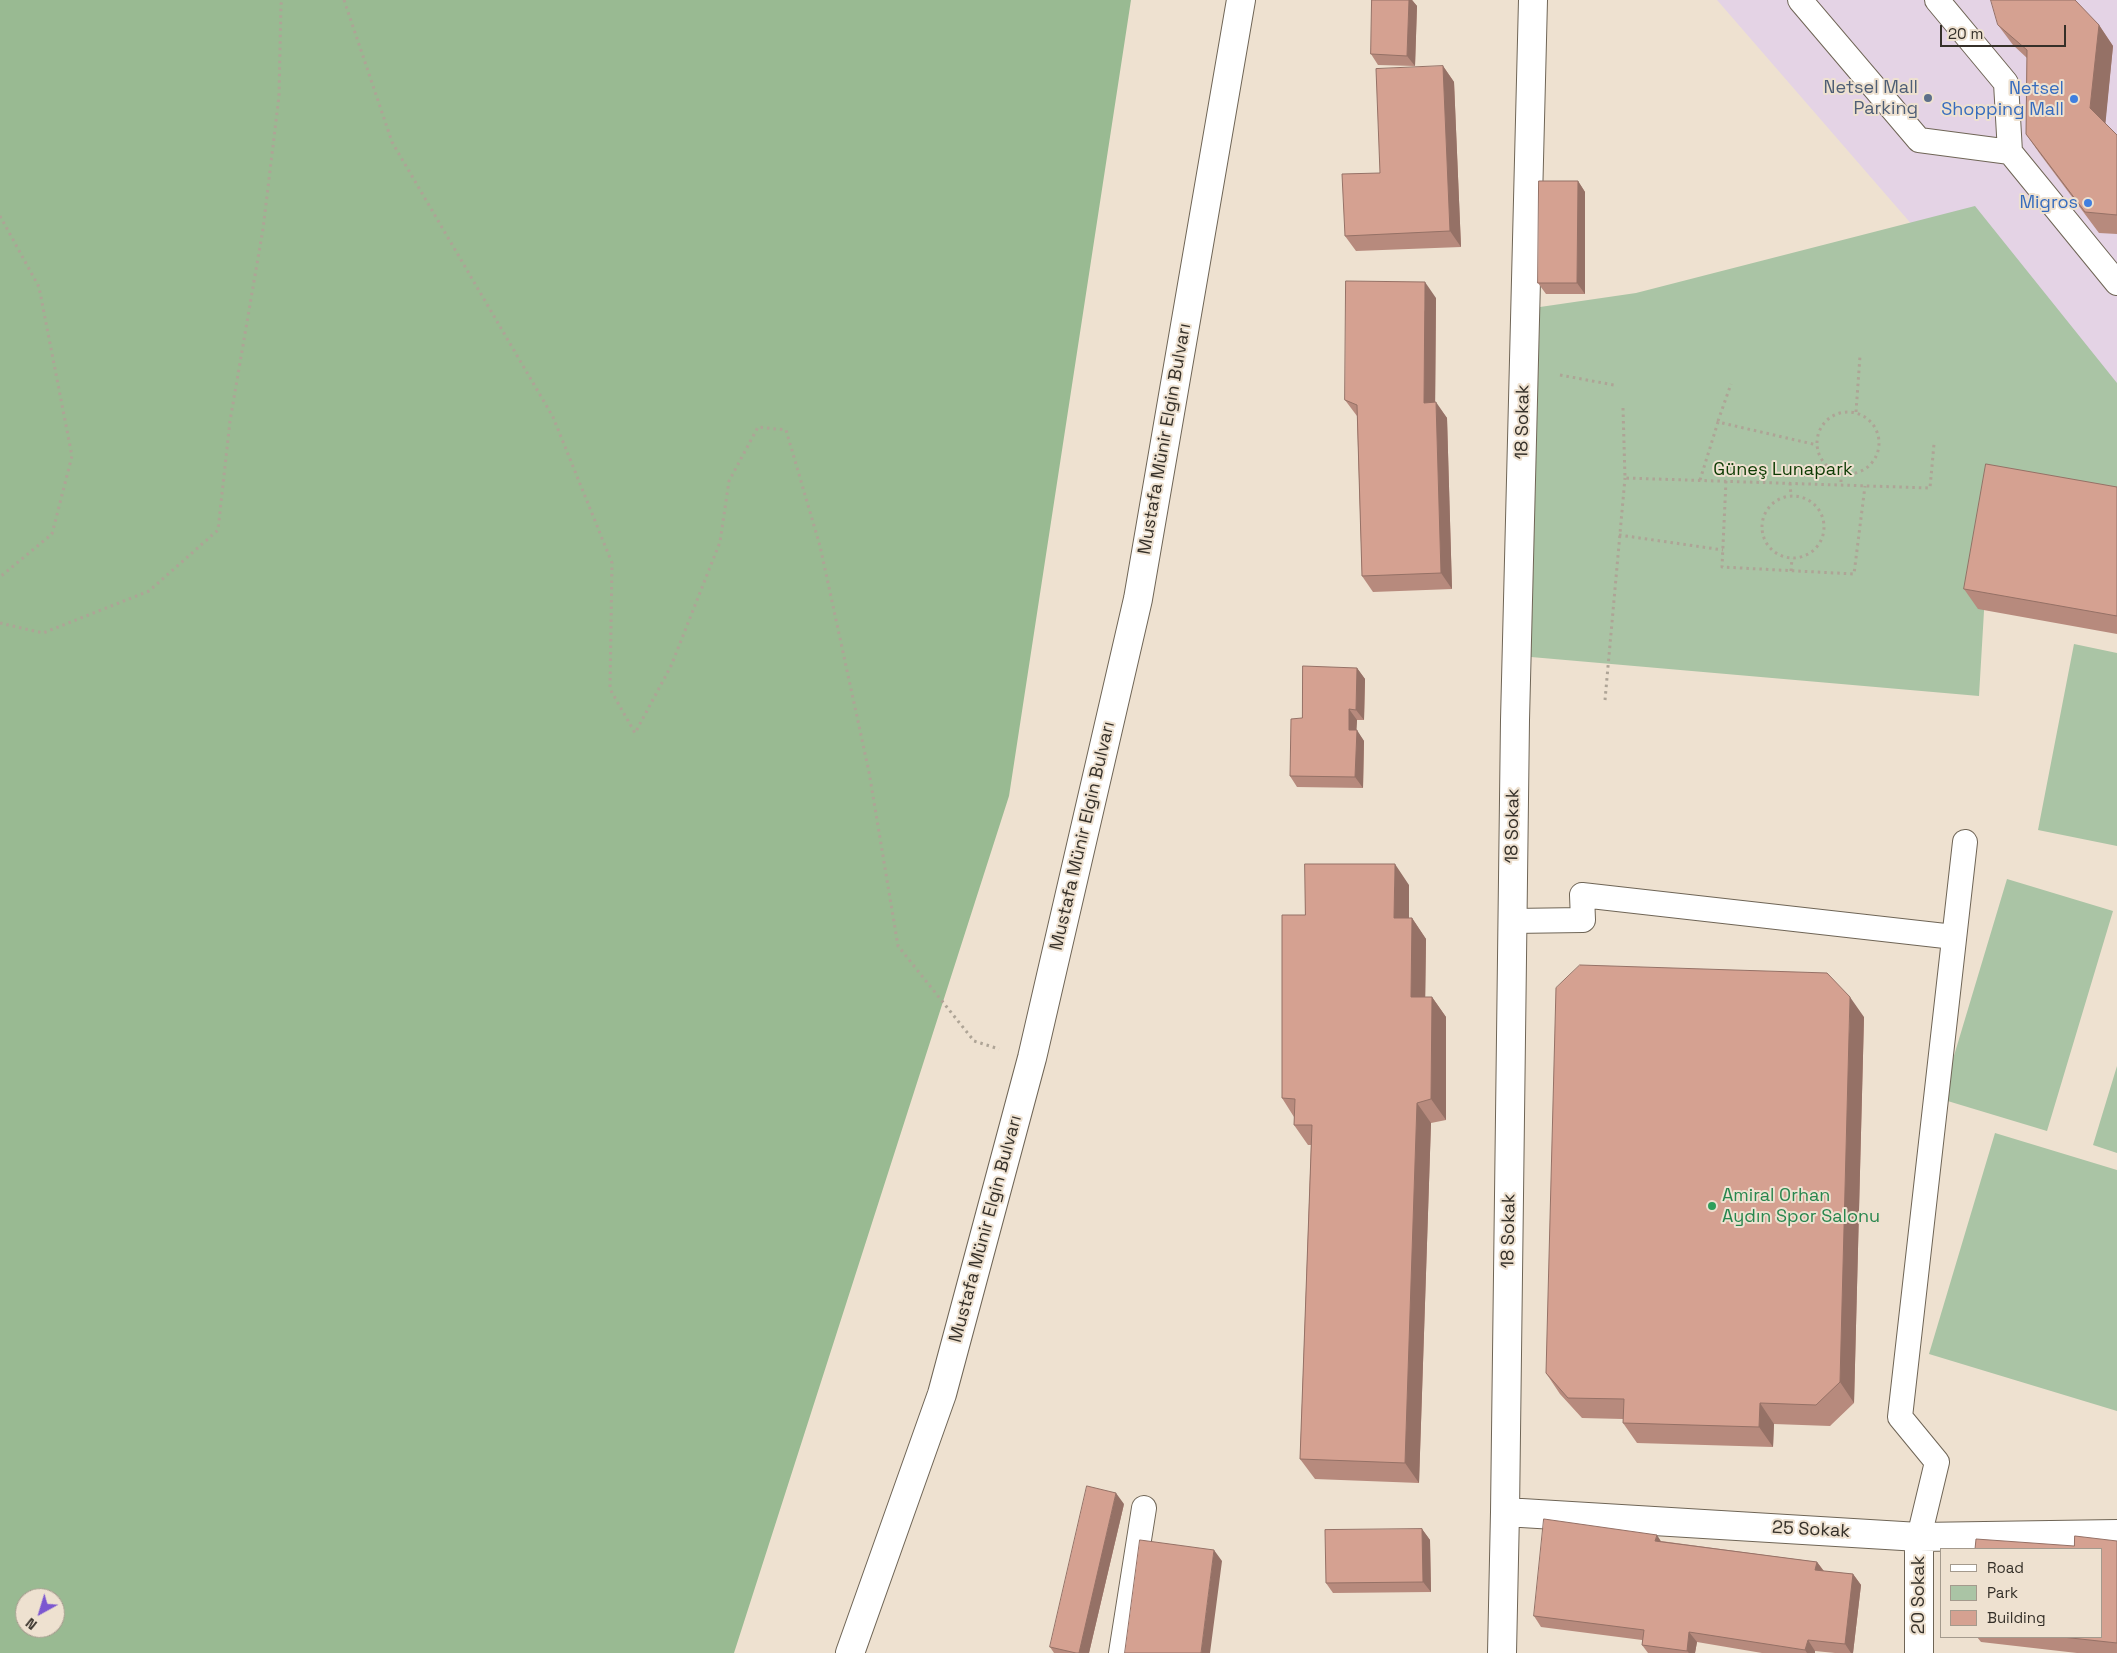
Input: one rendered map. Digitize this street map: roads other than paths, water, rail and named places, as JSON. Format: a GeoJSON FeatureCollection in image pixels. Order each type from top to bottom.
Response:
{"type":"FeatureCollection","features":[{"type":"Feature","properties":{"kind":"street","name":"Mustafa Münir Elgin Bulvarı"},"geometry":{"type":"LineString","coordinates":[[850,1653],[942,1394],[1032,1058],[1138,599],[1241,0]]}},
{"type":"Feature","properties":{"kind":"street","name":"18 Sokak"},"geometry":{"type":"LineString","coordinates":[[1502,1653],[1512,921],[1533,0]]}},
{"type":"Feature","properties":{"kind":"street","name":"25 Sokak"},"geometry":{"type":"LineString","coordinates":[[1505,1512],[1919,1537],[2117,1534]]}},
{"type":"Feature","properties":{"kind":"street","name":"20 Sokak"},"geometry":{"type":"LineString","coordinates":[[1919,1537],[1919,1653]]}},
{"type":"Feature","properties":{"kind":"lane"},"geometry":{"type":"LineString","coordinates":[[1800,0],[1919,140],[2010,152]]}},
{"type":"Feature","properties":{"kind":"lane"},"geometry":{"type":"LineString","coordinates":[[1937,0],[2006,83],[2010,152],[2117,282]]}},
{"type":"Feature","properties":{"kind":"lane"},"geometry":{"type":"LineString","coordinates":[[1919,1537],[1937,1462],[1900,1417],[1965,842]]}},
{"type":"Feature","properties":{"kind":"lane"},"geometry":{"type":"LineString","coordinates":[[1512,921],[1583,920],[1582,895],[1954,937]]}},
{"type":"Feature","properties":{"kind":"lane"},"geometry":{"type":"LineString","coordinates":[[1121,1653],[1144,1508]]}},
{"type":"Feature","properties":{"kind":"place","name":"Netsel Mall Parking"},"geometry":{"type":"Point","coordinates":[1928,98]}},
{"type":"Feature","properties":{"kind":"place","name":"Netsel Shopping Mall"},"geometry":{"type":"Point","coordinates":[2074,99]}},
{"type":"Feature","properties":{"kind":"place","name":"Migros"},"geometry":{"type":"Point","coordinates":[2088,203]}},
{"type":"Feature","properties":{"kind":"place","name":"Amiral Orhan Aydın Spor Salonu"},"geometry":{"type":"Point","coordinates":[1712,1206]}},
{"type":"Feature","properties":{"kind":"park label","name":"Güneş Lunapark"},"geometry":{"type":"Point","coordinates":[1783,470]}}]}
